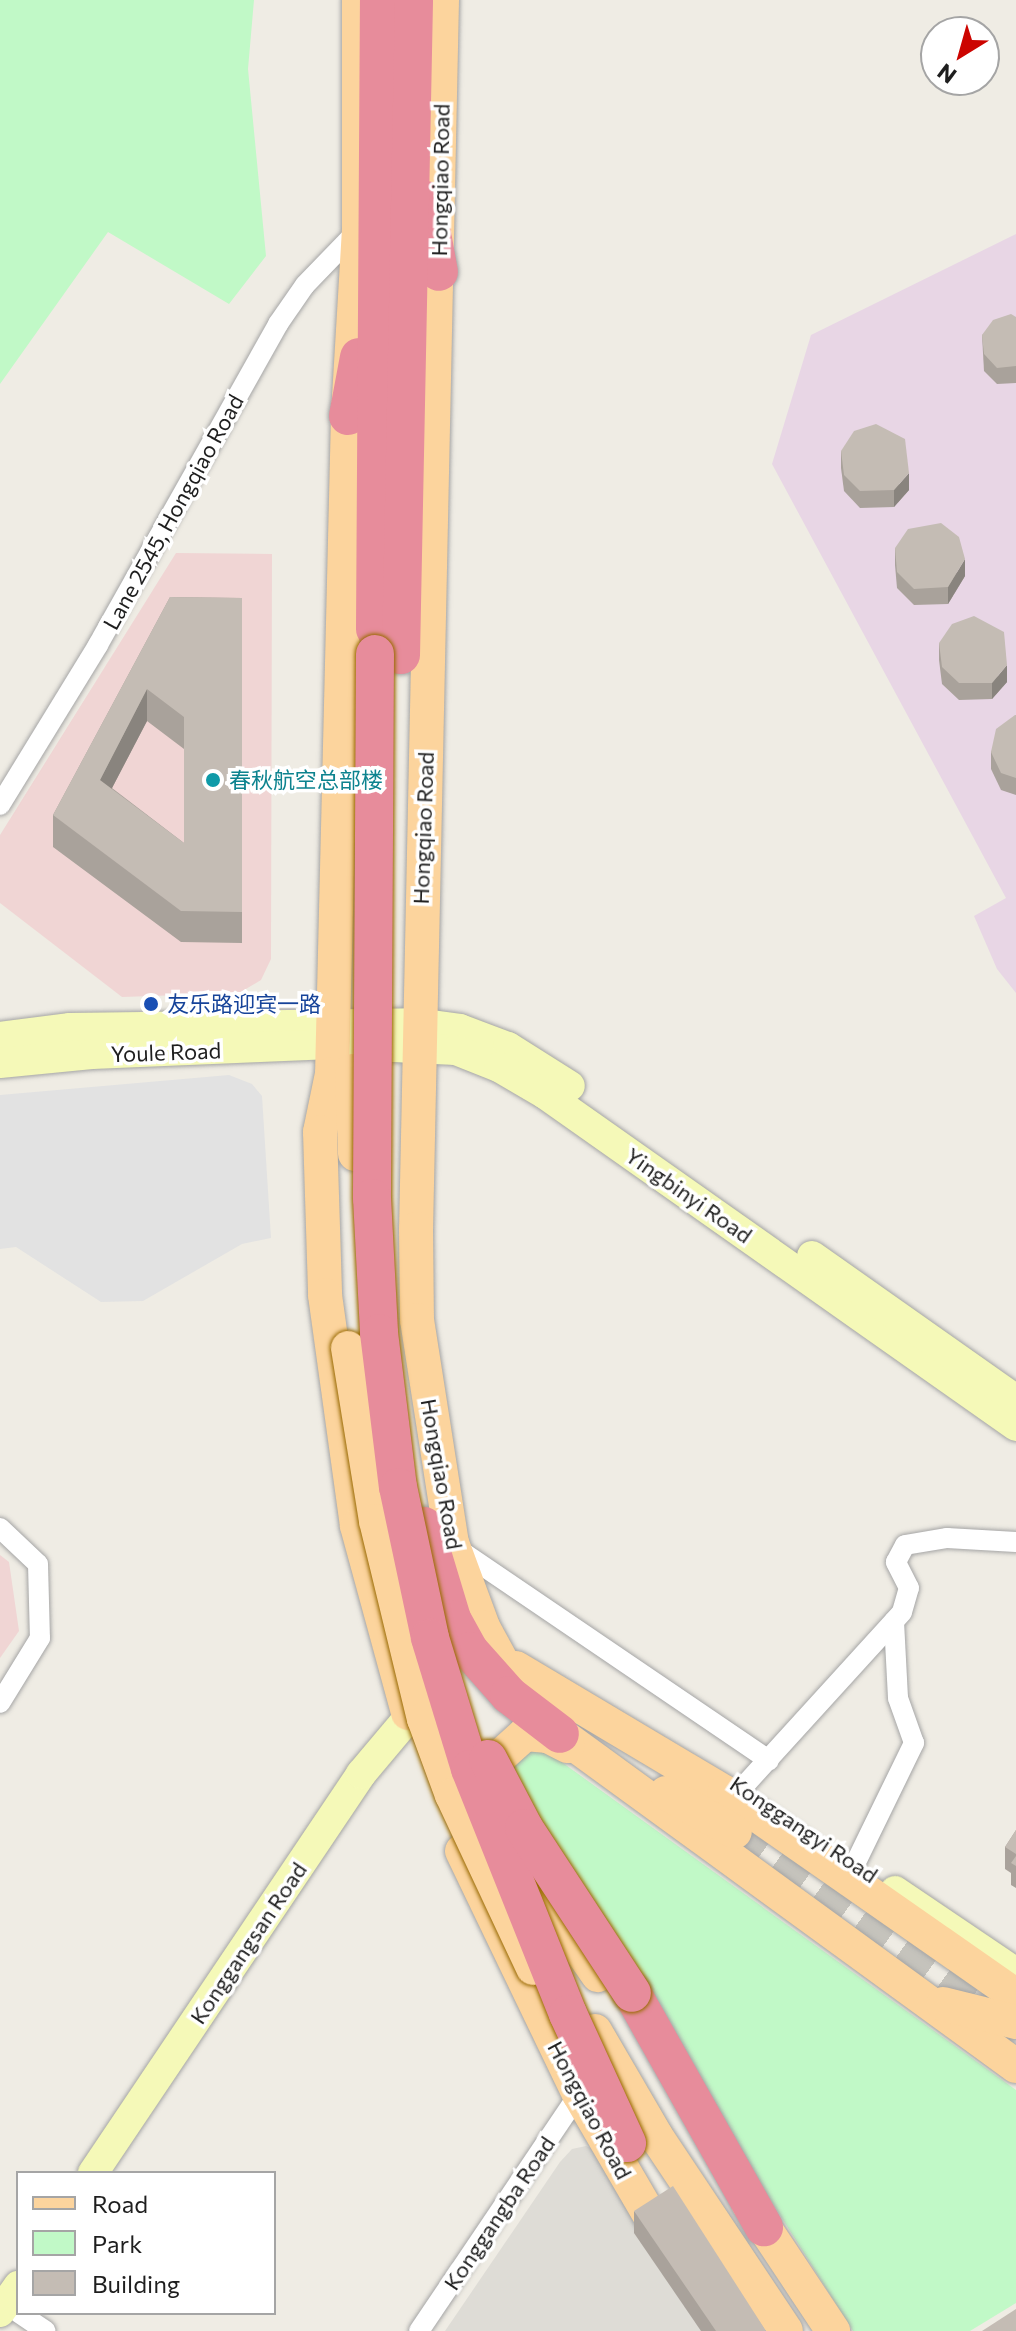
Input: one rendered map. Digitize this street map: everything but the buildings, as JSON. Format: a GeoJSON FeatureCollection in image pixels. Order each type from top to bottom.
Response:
{"type":"FeatureCollection","features":[{"type":"Feature","properties":{"kind":"highway"},"geometry":{"type":"LineString","coordinates":[[348,416],[368,238],[379,0]]}},
{"type":"Feature","properties":{"kind":"highway"},"geometry":{"type":"LineString","coordinates":[[414,0],[388,654],[374,1250],[387,1416],[430,1638],[475,1783],[568,2014],[627,2143]]}},
{"type":"Feature","properties":{"kind":"highway"},"geometry":{"type":"LineString","coordinates":[[411,122],[439,272]]}},
{"type":"Feature","properties":{"kind":"highway"},"geometry":{"type":"LineString","coordinates":[[368,238],[388,654],[392,1223],[404,1395],[416,1489],[433,1568],[470,1651],[509,1695],[570,1721]]}},
{"type":"Feature","properties":{"kind":"highway"},"geometry":{"type":"LineString","coordinates":[[416,1489],[456,1588],[489,1636]]}},
{"type":"Feature","properties":{"kind":"highway"},"geometry":{"type":"LineString","coordinates":[[414,1561],[470,1721],[498,1781],[632,1993],[764,2227]]}},
{"type":"Feature","properties":{"kind":"main road"},"geometry":{"type":"LineString","coordinates":[[359,0],[368,238]]}},
{"type":"Feature","properties":{"kind":"main road","name":"Hongqiao Road"},"geometry":{"type":"LineString","coordinates":[[442,0],[439,272],[417,1034],[417,1320],[452,1543],[489,1636],[526,1699],[724,1792],[1016,1996]]}},
{"type":"Feature","properties":{"kind":"main road","name":"Hongqiao Road"},"geometry":{"type":"LineString","coordinates":[[337,1052],[320,1132],[325,1295],[357,1526],[409,1717],[485,1906],[579,2094],[661,2216],[627,2143],[593,2087],[501,1903],[424,1719],[376,1521],[348,1348],[337,1052],[348,416]]}},
{"type":"Feature","properties":{"kind":"main road","name":"Youle Road"},"geometry":{"type":"LineString","coordinates":[[0,1037],[70,1028],[337,1052]]}},
{"type":"Feature","properties":{"kind":"main road","name":"Yingbinyi Road"},"geometry":{"type":"LineString","coordinates":[[337,1052],[417,1034],[460,1029],[508,1047],[556,1076],[1016,1400]]}},
{"type":"Feature","properties":{"kind":"main road","name":"Yingbinyi Road"},"geometry":{"type":"LineString","coordinates":[[417,1034],[484,1061],[545,1094],[1016,1426]]}},
{"type":"Feature","properties":{"kind":"main road"},"geometry":{"type":"LineString","coordinates":[[337,1052],[363,1330],[378,1445],[431,1673],[445,1717],[613,2069],[786,2331]]}},
{"type":"Feature","properties":{"kind":"main road","name":"Youle Road"},"geometry":{"type":"LineString","coordinates":[[0,1063],[92,1054],[337,1052]]}},
{"type":"Feature","properties":{"kind":"main road","name":"Konggangsan Road"},"geometry":{"type":"LineString","coordinates":[[94,2171],[361,1774],[409,1717]]}},
{"type":"Feature","properties":{"kind":"main road"},"geometry":{"type":"LineString","coordinates":[[570,1721],[735,1832]]}},
{"type":"Feature","properties":{"kind":"main road","name":"Hongqiao Road"},"geometry":{"type":"LineString","coordinates":[[570,1721],[597,1761],[1016,2066]]}},
{"type":"Feature","properties":{"kind":"main road","name":"Konggangyi Road"},"geometry":{"type":"LineString","coordinates":[[570,1721],[642,1729],[743,1787],[1016,1973]]}},
{"type":"Feature","properties":{"kind":"main road"},"geometry":{"type":"LineString","coordinates":[[597,1761],[548,1736],[525,1734],[494,1762],[486,1780],[493,1819],[833,2331]]}},
{"type":"Feature","properties":{"kind":"main road"},"geometry":{"type":"LineString","coordinates":[[927,2000],[1016,2022]]}},
{"type":"Feature","properties":{"kind":"main road"},"geometry":{"type":"LineString","coordinates":[[579,2094],[655,2159],[717,2226]]}},
{"type":"Feature","properties":{"kind":"street","name":"Lane 2545, Hongqiao Road"},"geometry":{"type":"LineString","coordinates":[[0,805],[98,645],[278,324],[305,285],[368,238]]}},
{"type":"Feature","properties":{"kind":"street"},"geometry":{"type":"LineString","coordinates":[[0,1528],[38,1564],[40,1638],[0,1703]]}},
{"type":"Feature","properties":{"kind":"street"},"geometry":{"type":"LineString","coordinates":[[743,1787],[894,1621],[909,1588],[896,1562],[905,1545],[947,1538],[1016,1542]]}},
{"type":"Feature","properties":{"kind":"street"},"geometry":{"type":"LineString","coordinates":[[452,1543],[470,1561],[769,1760]]}},
{"type":"Feature","properties":{"kind":"street"},"geometry":{"type":"LineString","coordinates":[[855,1864],[914,1743],[898,1698],[894,1621]]}},
{"type":"Feature","properties":{"kind":"street","name":"Konggangba Road"},"geometry":{"type":"LineString","coordinates":[[419,2331],[579,2094]]}},
{"type":"Feature","properties":{"kind":"street"},"geometry":{"type":"LineString","coordinates":[[24,2315],[46,2331]]}},
{"type":"Feature","properties":{"kind":"shaded area"},"geometry":{"type":"Polygon","coordinates":[[[1016,234],[1016,993],[997,969],[974,916],[1006,898],[772,464],[811,335],[1016,234]]]}},
{"type":"Feature","properties":{"kind":"shaded area"},"geometry":{"type":"Polygon","coordinates":[[[176,553],[272,554],[271,959],[261,980],[239,993],[122,997],[0,903],[0,835],[176,553]]]}},
{"type":"Feature","properties":{"kind":"shaded area"},"geometry":{"type":"Polygon","coordinates":[[[229,1075],[252,1084],[262,1096],[271,1238],[242,1244],[143,1301],[101,1302],[16,1247],[0,1249],[0,1095],[229,1075]]]}},
{"type":"Feature","properties":{"kind":"shaded area"},"geometry":{"type":"Polygon","coordinates":[[[0,1555],[9,1562],[19,1631],[0,1658],[0,1555]]]}},
{"type":"Feature","properties":{"kind":"shaded area"},"geometry":{"type":"Polygon","coordinates":[[[586,2146],[752,2331],[445,2331],[560,2162],[572,2149],[586,2146]]]}},
{"type":"Feature","properties":{"kind":"green space"},"geometry":{"type":"Polygon","coordinates":[[[0,0],[254,0],[248,69],[266,256],[229,304],[108,232],[0,384],[0,0]]]}},
{"type":"Feature","properties":{"kind":"green space"},"geometry":{"type":"Polygon","coordinates":[[[527,1737],[1016,2090],[1016,2303],[970,2331],[853,2331],[502,1774],[527,1737]]]}},
{"type":"Feature","properties":{"kind":"tunnel"},"geometry":{"type":"LineString","coordinates":[[735,1832],[993,2017]]}},
{"type":"Feature","properties":{"kind":"place","name":"春秋航空总部楼"},"geometry":{"type":"Point","coordinates":[213,780]}},
{"type":"Feature","properties":{"kind":"place","name":"友乐路迎宾一路"},"geometry":{"type":"Point","coordinates":[151,1004]}}]}
